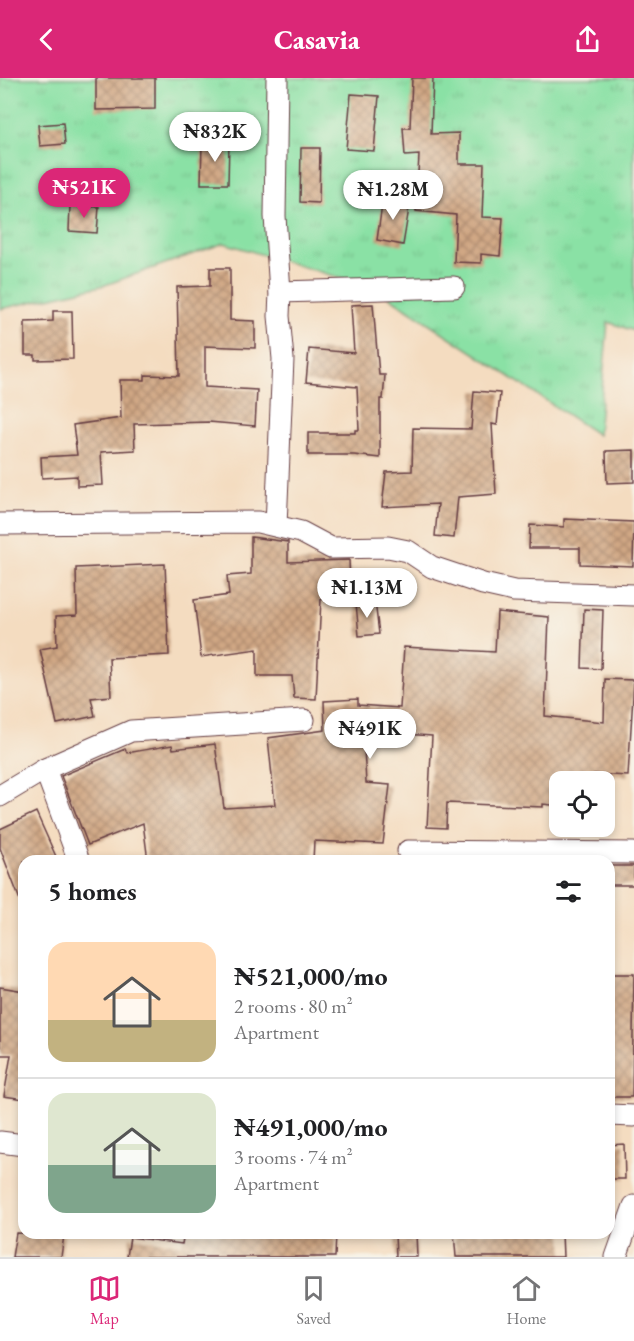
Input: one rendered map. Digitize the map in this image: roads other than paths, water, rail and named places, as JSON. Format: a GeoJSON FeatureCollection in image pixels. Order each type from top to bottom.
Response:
{"type":"FeatureCollection","features":[{"type":"Feature","properties":{"kind":"street"},"geometry":{"type":"LineString","coordinates":[[276,526],[283,359],[275,216],[277,78]]}},
{"type":"Feature","properties":{"kind":"street"},"geometry":{"type":"LineString","coordinates":[[280,292],[454,287]]}},
{"type":"Feature","properties":{"kind":"street"},"geometry":{"type":"LineString","coordinates":[[0,524],[258,522],[301,532],[331,548],[388,547],[408,551],[432,567],[483,584],[514,591],[634,595]]}},
{"type":"Feature","properties":{"kind":"street"},"geometry":{"type":"LineString","coordinates":[[0,796],[45,769],[131,731],[304,720]]}},
{"type":"Feature","properties":{"kind":"street"},"geometry":{"type":"LineString","coordinates":[[45,769],[77,855]]}},
{"type":"Feature","properties":{"kind":"street"},"geometry":{"type":"LineString","coordinates":[[408,850],[634,852]]}},
{"type":"Feature","properties":{"kind":"street"},"geometry":{"type":"LineString","coordinates":[[615,1115],[634,1116]]}},
{"type":"Feature","properties":{"kind":"street"},"geometry":{"type":"LineString","coordinates":[[0,1142],[18,1144]]}},
{"type":"Feature","properties":{"kind":"street"},"geometry":{"type":"LineString","coordinates":[[616,1257],[634,1206]]}}]}
